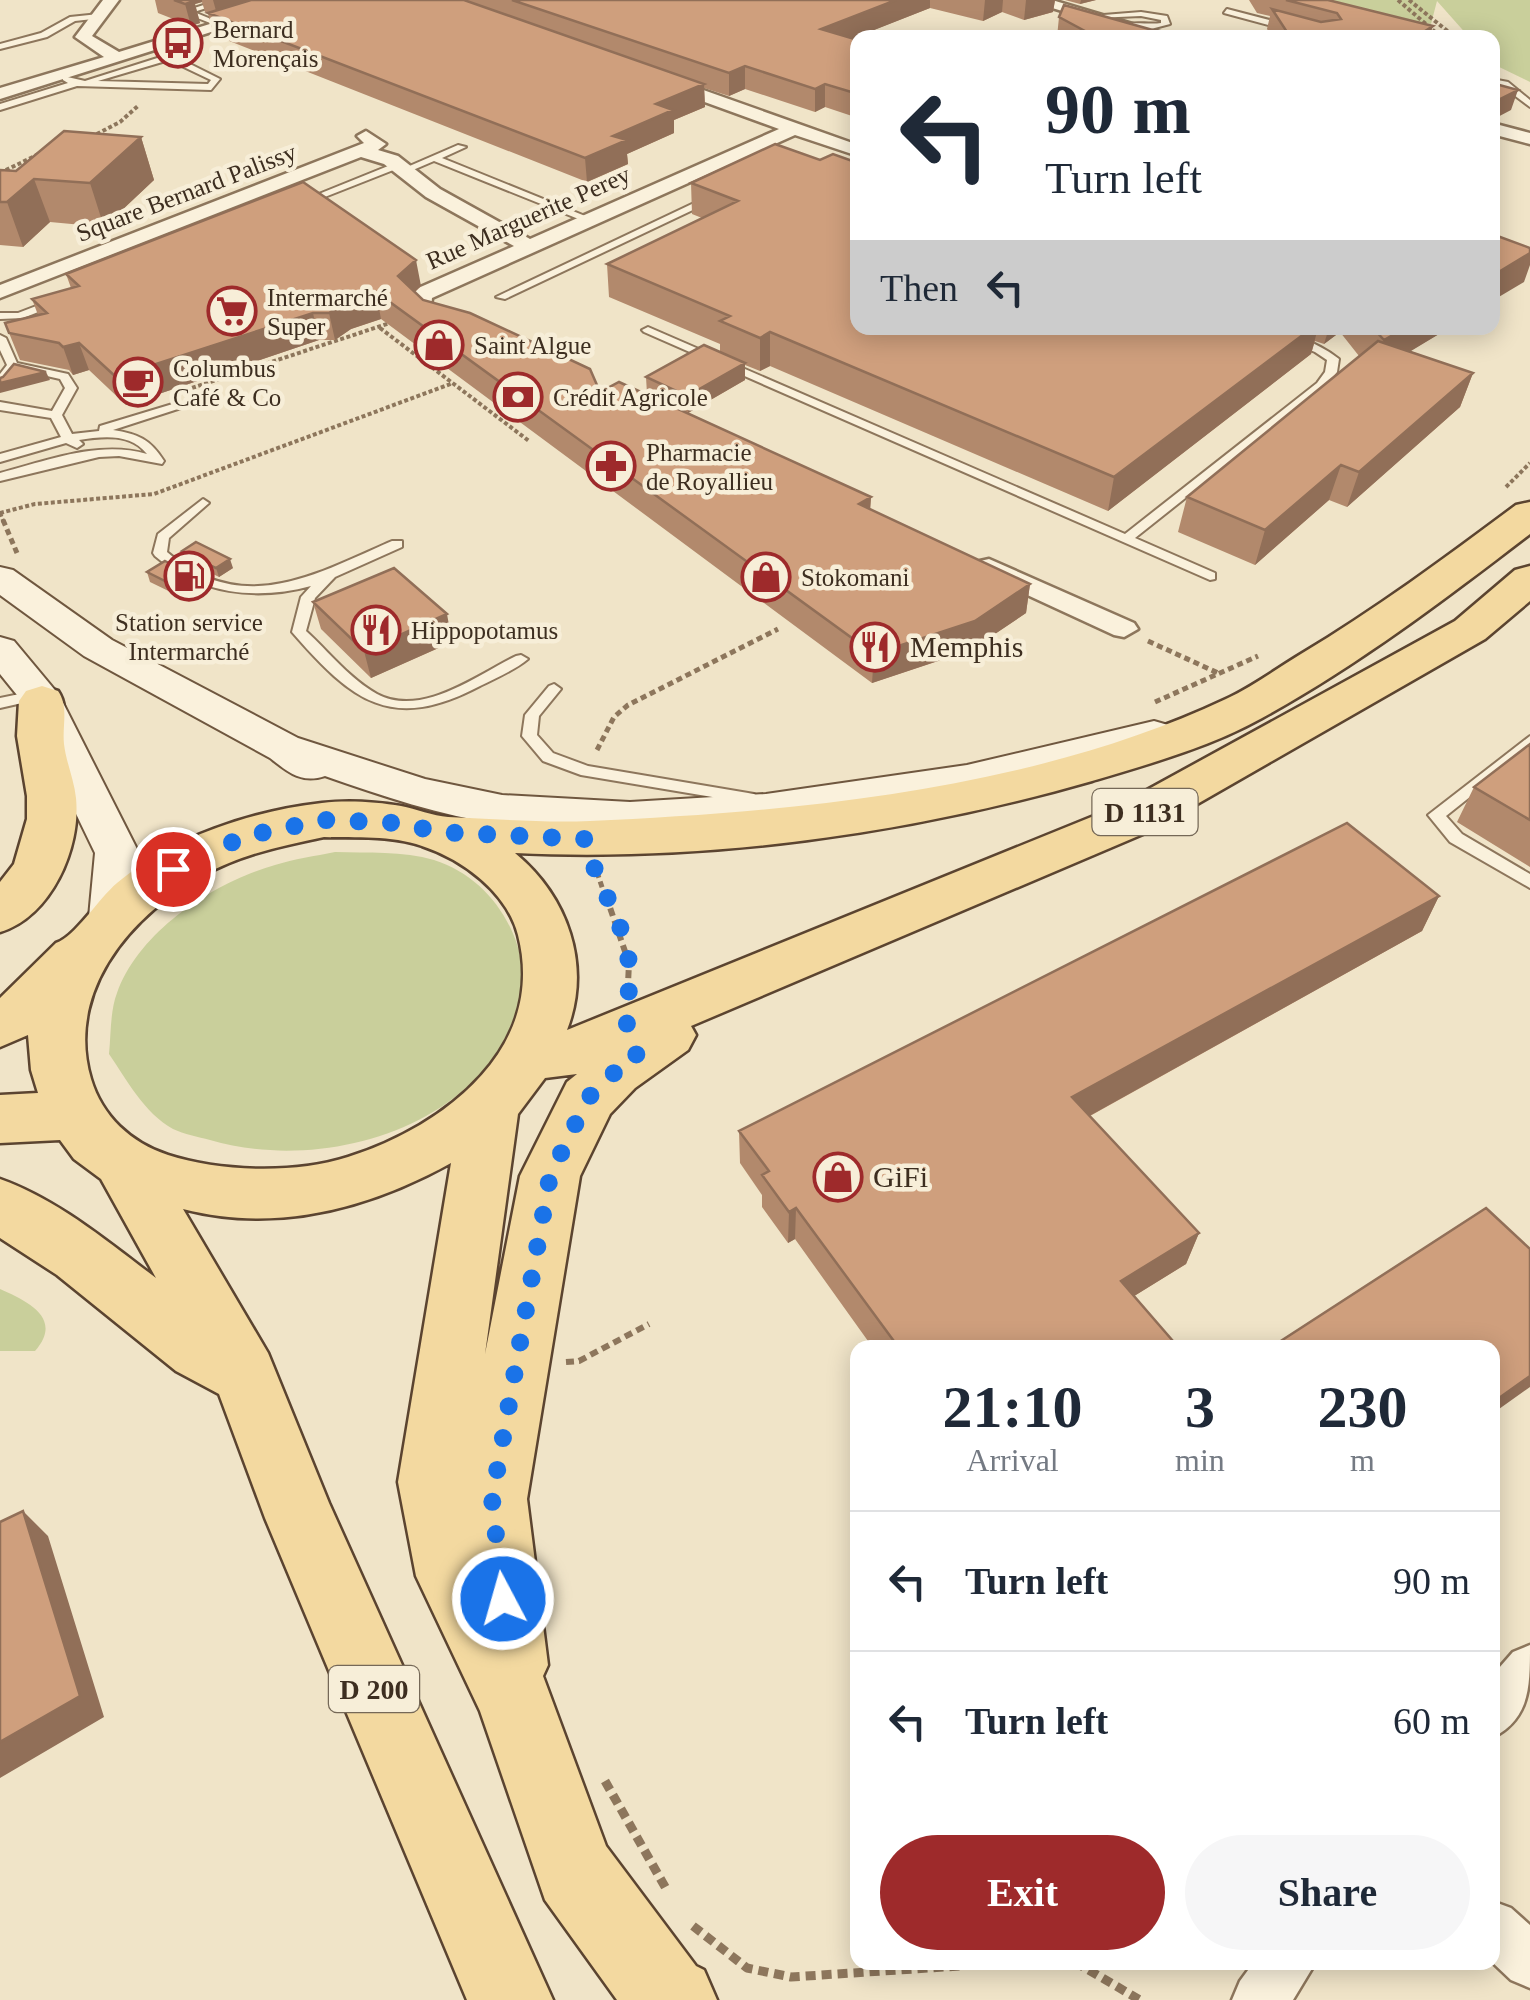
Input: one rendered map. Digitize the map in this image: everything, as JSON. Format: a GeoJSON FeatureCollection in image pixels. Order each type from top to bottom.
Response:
{"type":"FeatureCollection","features":[{"type":"Feature","properties":{"kind":"main road","name":"D 1131"},"geometry":{"type":"LineString","coordinates":[[419,828],[586,839],[754,827],[892,809],[1023,784],[1140,751],[1244,709],[1404,610],[1513,505]]}},
{"type":"Feature","properties":{"kind":"main road"},"geometry":{"type":"LineString","coordinates":[[14,572],[98,648],[284,748],[323,776],[419,828],[490,857],[527,893],[549,939],[552,991],[510,1080],[433,1482],[452,1576],[514,1698],[574,1871],[666,1996],[674,2000]]}},
{"type":"Feature","properties":{"kind":"main road","name":"D 1131"},"geometry":{"type":"LineString","coordinates":[[510,1080],[1133,818],[1470,630],[1530,579]]}},
{"type":"Feature","properties":{"kind":"main road"},"geometry":{"type":"LineString","coordinates":[[0,648],[117,853],[104,925],[62,993],[54,1056],[75,1116],[95,1140],[122,1161],[188,1188],[268,1195],[351,1182],[428,1150],[510,1080]]}},
{"type":"Feature","properties":{"kind":"main road"},"geometry":{"type":"LineString","coordinates":[[0,913],[26,891],[39,870],[50,834],[52,800],[27,699]]}},
{"type":"Feature","properties":{"kind":"main road"},"geometry":{"type":"LineString","coordinates":[[284,748],[388,783],[499,810],[576,817],[800,804],[976,777],[1208,723]]}},
{"type":"Feature","properties":{"kind":"main road"},"geometry":{"type":"LineString","coordinates":[[0,1025],[26,1009],[104,925],[173,869],[246,836],[324,820],[419,828]]}},
{"type":"Feature","properties":{"kind":"main road"},"geometry":{"type":"LineString","coordinates":[[514,1698],[492,1499],[550,1176],[588,1098],[615,1072],[730,988]]}},
{"type":"Feature","properties":{"kind":"main road"},"geometry":{"type":"LineString","coordinates":[[0,1119],[75,1116]]}},
{"type":"Feature","properties":{"kind":"main road","name":"D 200"},"geometry":{"type":"LineString","coordinates":[[122,1161],[246,1375],[300,1518],[510,2000]]}},
{"type":"Feature","properties":{"kind":"main road"},"geometry":{"type":"LineString","coordinates":[[0,1204],[79,1256],[199,1350],[246,1375]]}},
{"type":"Feature","properties":{"kind":"street"},"geometry":{"type":"LineString","coordinates":[[111,0],[83,37],[118,58]]}},
{"type":"Feature","properties":{"kind":"street"},"geometry":{"type":"LineString","coordinates":[[0,94],[68,79],[118,58],[304,0]]}},
{"type":"Feature","properties":{"kind":"street"},"geometry":{"type":"LineString","coordinates":[[1034,0],[1144,30]]}},
{"type":"Feature","properties":{"kind":"street"},"geometry":{"type":"LineString","coordinates":[[634,71],[723,132],[797,127],[850,148]]}},
{"type":"Feature","properties":{"kind":"street","name":"Rue Marguerite Perey"},"geometry":{"type":"LineString","coordinates":[[470,328],[423,312],[418,303],[438,286],[590,220],[723,132],[756,152],[797,127]]}},
{"type":"Feature","properties":{"kind":"street"},"geometry":{"type":"LineString","coordinates":[[1500,130],[1530,139]]}},
{"type":"Feature","properties":{"kind":"street","name":"Square Bernard Palissy"},"geometry":{"type":"LineString","coordinates":[[0,292],[363,143],[400,168]]}},
{"type":"Feature","properties":{"kind":"street"},"geometry":{"type":"LineString","coordinates":[[400,168],[432,193],[530,246]]}},
{"type":"Feature","properties":{"kind":"street"},"geometry":{"type":"LineString","coordinates":[[967,556],[1124,629]]}},
{"type":"Feature","properties":{"kind":"street"},"geometry":{"type":"LineString","coordinates":[[1500,1705],[1530,1670]]}},
{"type":"Feature","properties":{"kind":"street"},"geometry":{"type":"LineString","coordinates":[[1500,1934],[1530,1961]]}},
{"type":"Feature","properties":{"kind":"street"},"geometry":{"type":"LineString","coordinates":[[1258,2000],[1282,1970]]}},
{"type":"Feature","properties":{"kind":"lane"},"geometry":{"type":"LineString","coordinates":[[220,26],[186,12],[227,0]]}},
{"type":"Feature","properties":{"kind":"lane"},"geometry":{"type":"LineString","coordinates":[[1227,11],[1298,30]]}},
{"type":"Feature","properties":{"kind":"lane"},"geometry":{"type":"LineString","coordinates":[[1095,16],[1141,14],[1164,18],[1166,24],[1147,28],[1127,25]]}},
{"type":"Feature","properties":{"kind":"lane"},"geometry":{"type":"LineString","coordinates":[[0,47],[44,35],[73,19],[99,16]]}},
{"type":"Feature","properties":{"kind":"lane"},"geometry":{"type":"LineString","coordinates":[[0,107],[68,79],[90,81],[211,87],[216,79],[170,57],[90,81]]}},
{"type":"Feature","properties":{"kind":"lane"},"geometry":{"type":"LineString","coordinates":[[1500,82],[1530,104]]}},
{"type":"Feature","properties":{"kind":"lane"},"geometry":{"type":"LineString","coordinates":[[292,207],[461,147]]}},
{"type":"Feature","properties":{"kind":"lane"},"geometry":{"type":"LineString","coordinates":[[434,158],[590,220]]}},
{"type":"Feature","properties":{"kind":"lane"},"geometry":{"type":"LineString","coordinates":[[500,298],[722,193]]}},
{"type":"Feature","properties":{"kind":"lane"},"geometry":{"type":"LineString","coordinates":[[0,316],[19,316],[74,294]]}},
{"type":"Feature","properties":{"kind":"lane"},"geometry":{"type":"LineString","coordinates":[[648,330],[1210,576]]}},
{"type":"Feature","properties":{"kind":"lane"},"geometry":{"type":"LineString","coordinates":[[1126,538],[1321,384],[1331,372],[1332,359],[1320,350],[1278,335]]}},
{"type":"Feature","properties":{"kind":"lane"},"geometry":{"type":"LineString","coordinates":[[0,338],[13,364]]}},
{"type":"Feature","properties":{"kind":"lane"},"geometry":{"type":"LineString","coordinates":[[0,382],[13,364]]}},
{"type":"Feature","properties":{"kind":"lane"},"geometry":{"type":"LineString","coordinates":[[13,364],[64,376],[70,388],[56,415]]}},
{"type":"Feature","properties":{"kind":"lane"},"geometry":{"type":"LineString","coordinates":[[0,458],[180,405]]}},
{"type":"Feature","properties":{"kind":"lane"},"geometry":{"type":"LineString","coordinates":[[0,406],[56,415]]}},
{"type":"Feature","properties":{"kind":"lane"},"geometry":{"type":"LineString","coordinates":[[56,415],[68,440],[94,454]]}},
{"type":"Feature","properties":{"kind":"lane"},"geometry":{"type":"LineString","coordinates":[[0,478],[94,454],[130,453],[158,461],[154,449],[139,438],[115,433],[86,435]]}},
{"type":"Feature","properties":{"kind":"lane"},"geometry":{"type":"LineString","coordinates":[[202,503],[163,537],[160,552],[173,567],[209,583],[249,589],[302,585],[397,544]]}},
{"type":"Feature","properties":{"kind":"lane"},"geometry":{"type":"LineString","coordinates":[[332,572],[308,597],[299,632],[375,699],[400,704],[433,702],[521,659]]}},
{"type":"Feature","properties":{"kind":"lane"},"geometry":{"type":"LineString","coordinates":[[554,689],[532,715],[530,736],[548,757],[586,771],[693,792],[800,804]]}},
{"type":"Feature","properties":{"kind":"lane"},"geometry":{"type":"LineString","coordinates":[[1530,741],[1436,815],[1456,838],[1530,882]]}},
{"type":"Feature","properties":{"kind":"path"},"geometry":{"type":"LineString","coordinates":[[1398,0],[1433,30]]}},
{"type":"Feature","properties":{"kind":"path"},"geometry":{"type":"LineString","coordinates":[[1409,0],[1446,30]]}},
{"type":"Feature","properties":{"kind":"path"},"geometry":{"type":"LineString","coordinates":[[82,140],[120,122],[149,96],[148,84]]}},
{"type":"Feature","properties":{"kind":"path"},"geometry":{"type":"LineString","coordinates":[[0,172],[55,147]]}},
{"type":"Feature","properties":{"kind":"path"},"geometry":{"type":"LineString","coordinates":[[184,390],[423,312]]}},
{"type":"Feature","properties":{"kind":"path"},"geometry":{"type":"LineString","coordinates":[[380,327],[529,441]]}},
{"type":"Feature","properties":{"kind":"path"},"geometry":{"type":"LineString","coordinates":[[14,572],[17,553],[0,513],[35,504],[154,494],[452,384]]}},
{"type":"Feature","properties":{"kind":"path"},"geometry":{"type":"LineString","coordinates":[[1513,505],[1530,462]]}},
{"type":"Feature","properties":{"kind":"path"},"geometry":{"type":"LineString","coordinates":[[586,771],[614,717],[628,704],[778,628]]}},
{"type":"Feature","properties":{"kind":"path"},"geometry":{"type":"LineString","coordinates":[[1124,629],[1218,674]]}},
{"type":"Feature","properties":{"kind":"path"},"geometry":{"type":"LineString","coordinates":[[1140,709],[1272,649]]}},
{"type":"Feature","properties":{"kind":"path"},"geometry":{"type":"LineString","coordinates":[[586,839],[590,861],[600,877],[630,963],[625,1030]]}},
{"type":"Feature","properties":{"kind":"path"},"geometry":{"type":"LineString","coordinates":[[555,1364],[579,1361],[650,1324]]}},
{"type":"Feature","properties":{"kind":"path"},"geometry":{"type":"LineString","coordinates":[[597,1766],[674,1902]]}},
{"type":"Feature","properties":{"kind":"path"},"geometry":{"type":"LineString","coordinates":[[684,1918],[747,1968],[791,1977],[898,1970]]}},
{"type":"Feature","properties":{"kind":"path"},"geometry":{"type":"LineString","coordinates":[[1089,1970],[1140,2000]]}},
{"type":"Feature","properties":{"kind":"green space"},"geometry":{"type":"Polygon","coordinates":[[[1300,0],[1530,0],[1530,82],[1500,67],[1500,30],[1463,30],[1437,1],[1431,24],[1297,9],[1300,0]]]}},
{"type":"Feature","properties":{"kind":"green space"},"geometry":{"type":"Polygon","coordinates":[[[335,852],[397,854],[434,860],[470,878],[498,906],[516,940],[522,973],[514,1017],[494,1057],[464,1089],[428,1115],[387,1134],[342,1145],[252,1149],[173,1129],[145,1105],[109,1054],[115,1000],[128,970],[142,949],[181,912],[228,883],[290,861],[335,852]]]}},
{"type":"Feature","properties":{"kind":"green space"},"geometry":{"type":"Polygon","coordinates":[[[0,1289],[31,1305],[44,1320],[46,1329],[35,1351],[0,1351],[0,1289]]]}},
{"type":"Feature","properties":{"kind":"building"},"geometry":{"type":"Polygon","coordinates":[[[251,0],[464,0],[704,84],[656,104],[673,110],[613,136],[627,140],[585,158],[208,13],[251,0]]]}},
{"type":"Feature","properties":{"kind":"building"},"geometry":{"type":"Polygon","coordinates":[[[512,0],[896,0],[821,29],[850,38],[850,92],[825,84],[815,89],[745,66],[729,73],[512,0]]]}},
{"type":"Feature","properties":{"kind":"building"},"geometry":{"type":"Polygon","coordinates":[[[1286,0],[1328,0],[1433,26],[1427,30],[1286,30],[1272,9],[1321,22],[1341,19],[1337,13],[1286,0]]]}},
{"type":"Feature","properties":{"kind":"building"},"geometry":{"type":"Polygon","coordinates":[[[1064,5],[1153,30],[1083,30],[1059,17],[1064,5]]]}},
{"type":"Feature","properties":{"kind":"building"},"geometry":{"type":"Polygon","coordinates":[[[1500,85],[1518,90],[1500,99],[1500,85]]]}},
{"type":"Feature","properties":{"kind":"building"},"geometry":{"type":"Polygon","coordinates":[[[64,131],[141,137],[90,183],[34,179],[7,202],[0,202],[0,170],[16,171],[64,131]]]}},
{"type":"Feature","properties":{"kind":"building"},"geometry":{"type":"Polygon","coordinates":[[[775,144],[820,160],[833,154],[850,160],[850,335],[1303,335],[1114,477],[770,332],[760,338],[720,321],[730,316],[607,264],[738,201],[691,183],[775,144]]]}},
{"type":"Feature","properties":{"kind":"building"},"geometry":{"type":"Polygon","coordinates":[[[303,182],[416,260],[398,276],[423,300],[470,313],[590,369],[600,392],[619,382],[871,497],[859,504],[1030,584],[975,621],[874,654],[376,292],[329,313],[313,313],[116,377],[79,343],[63,347],[9,333],[5,323],[47,313],[32,299],[79,286],[66,274],[303,182]]]}},
{"type":"Feature","properties":{"kind":"building"},"geometry":{"type":"Polygon","coordinates":[[[1500,237],[1530,248],[1530,253],[1500,271],[1500,237]]]}},
{"type":"Feature","properties":{"kind":"building"},"geometry":{"type":"Polygon","coordinates":[[[1378,341],[1473,373],[1359,472],[1341,465],[1265,530],[1187,497],[1378,341]]]}},
{"type":"Feature","properties":{"kind":"building"},"geometry":{"type":"Polygon","coordinates":[[[704,345],[745,363],[687,396],[646,377],[704,345]]]}},
{"type":"Feature","properties":{"kind":"building"},"geometry":{"type":"Polygon","coordinates":[[[14,364],[46,372],[0,383],[14,364]]]}},
{"type":"Feature","properties":{"kind":"building"},"geometry":{"type":"Polygon","coordinates":[[[196,542],[230,559],[216,568],[182,551],[196,542]]]}},
{"type":"Feature","properties":{"kind":"building"},"geometry":{"type":"Polygon","coordinates":[[[165,561],[199,578],[181,589],[147,572],[165,561]]]}},
{"type":"Feature","properties":{"kind":"building"},"geometry":{"type":"Polygon","coordinates":[[[394,568],[447,614],[364,651],[313,602],[394,568]]]}},
{"type":"Feature","properties":{"kind":"building"},"geometry":{"type":"Polygon","coordinates":[[[1530,744],[1530,820],[1474,787],[1530,744]]]}},
{"type":"Feature","properties":{"kind":"building"},"geometry":{"type":"Polygon","coordinates":[[[1347,823],[1439,896],[1072,1097],[1199,1233],[1121,1281],[1172,1340],[893,1340],[796,1208],[789,1212],[762,1175],[769,1171],[739,1131],[1347,823]]]}},
{"type":"Feature","properties":{"kind":"building"},"geometry":{"type":"Polygon","coordinates":[[[1486,1208],[1530,1249],[1530,1376],[1500,1397],[1500,1340],[1282,1340],[1486,1208]]]}},
{"type":"Feature","properties":{"kind":"building"},"geometry":{"type":"Polygon","coordinates":[[[23,1511],[80,1696],[0,1742],[0,1522],[23,1511]]]}},
{"type":"Feature","properties":{"kind":"place","name":"Bernard Morençais"},"geometry":{"type":"Point","coordinates":[178,43]}},
{"type":"Feature","properties":{"kind":"place","name":"Intermarché Super"},"geometry":{"type":"Point","coordinates":[232,311]}},
{"type":"Feature","properties":{"kind":"place","name":"Saint Algue"},"geometry":{"type":"Point","coordinates":[439,345]}},
{"type":"Feature","properties":{"kind":"place","name":"Columbus Café & Co"},"geometry":{"type":"Point","coordinates":[138,382]}},
{"type":"Feature","properties":{"kind":"place","name":"Crédit Agricole"},"geometry":{"type":"Point","coordinates":[518,397]}},
{"type":"Feature","properties":{"kind":"place","name":"Pharmacie de Royallieu"},"geometry":{"type":"Point","coordinates":[611,466]}},
{"type":"Feature","properties":{"kind":"place","name":"Station service Intermarché"},"geometry":{"type":"Point","coordinates":[189,576]}},
{"type":"Feature","properties":{"kind":"place","name":"Stokomani"},"geometry":{"type":"Point","coordinates":[766,577]}},
{"type":"Feature","properties":{"kind":"place","name":"Hippopotamus"},"geometry":{"type":"Point","coordinates":[376,630]}},
{"type":"Feature","properties":{"kind":"place","name":"Memphis"},"geometry":{"type":"Point","coordinates":[875,647]}},
{"type":"Feature","properties":{"kind":"place","name":"GiFi"},"geometry":{"type":"Point","coordinates":[838,1177]}},
{"type":"Feature","properties":{"kind":"route"},"geometry":{"type":"LineString","coordinates":[[173,869],[246,836],[324,820],[400,823],[438,832],[586,839],[590,861],[600,877],[630,963],[625,1030],[638,1058],[615,1072],[588,1098],[550,1176],[492,1499],[503,1599]]}}]}
